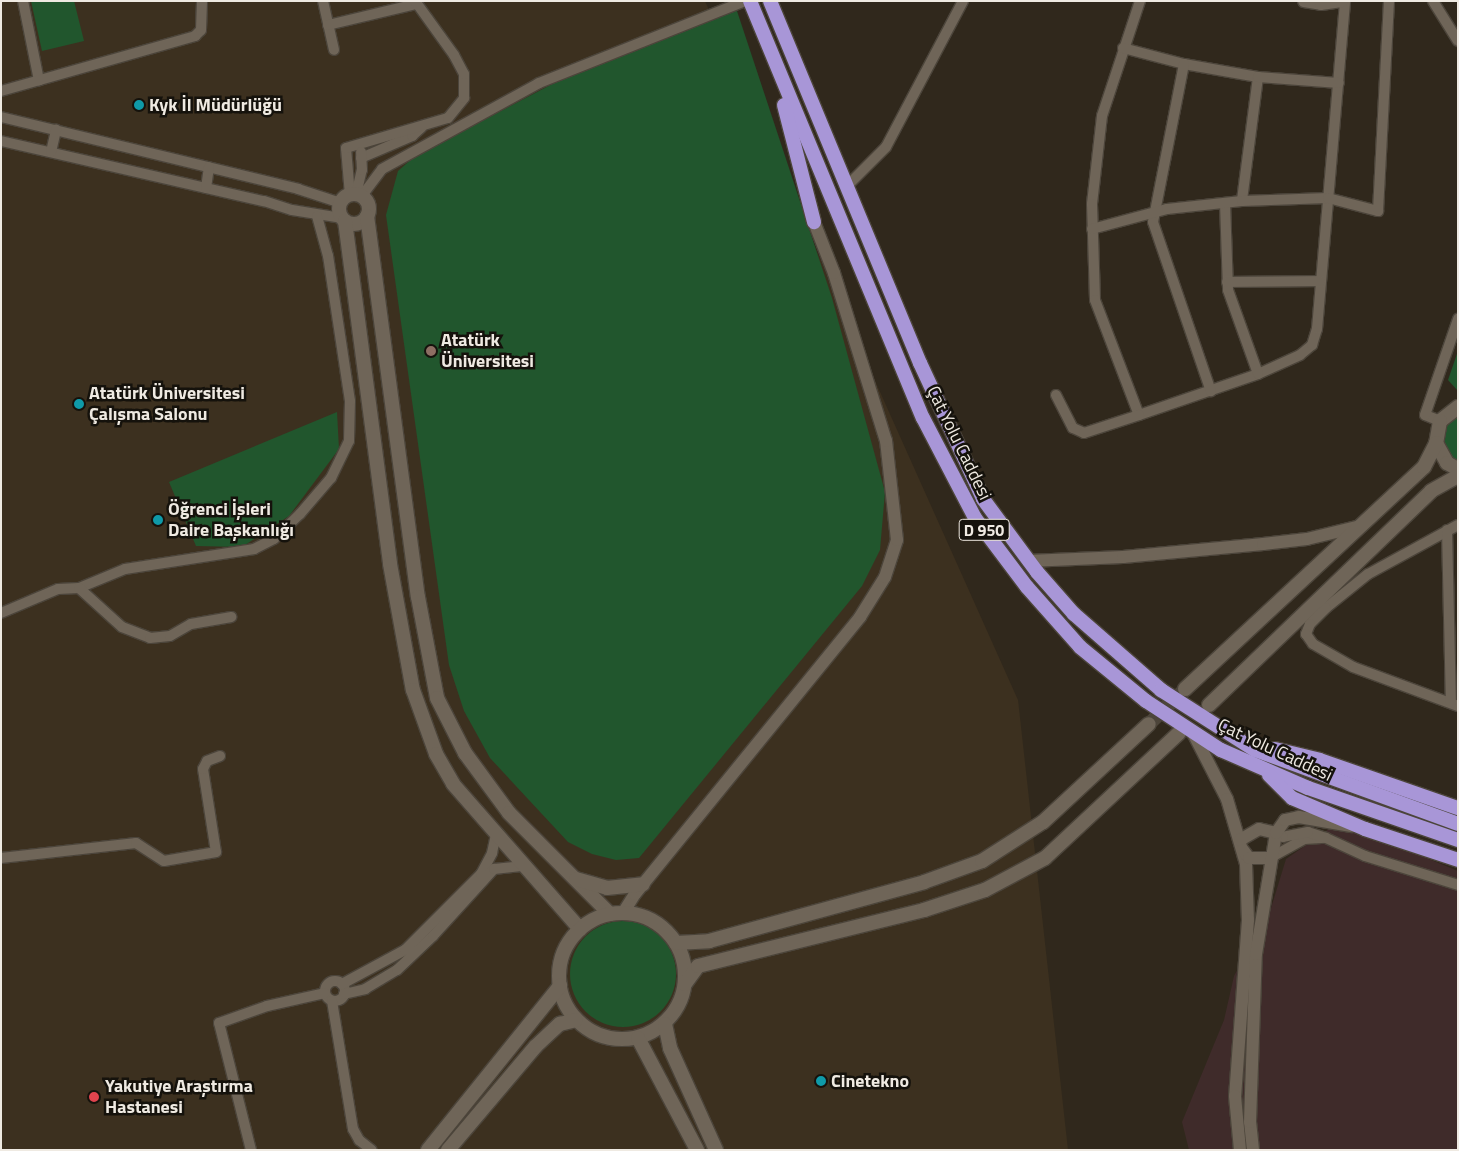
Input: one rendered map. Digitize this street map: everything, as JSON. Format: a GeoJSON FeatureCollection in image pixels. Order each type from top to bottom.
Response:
{"type":"FeatureCollection","features":[{"type":"Feature","properties":{"kind":"highway","name":"Çat Yolu Caddesi"},"geometry":{"type":"LineString","coordinates":[[750,1],[775,68],[923,418],[975,518],[1027,587],[1080,647],[1185,732],[1308,788],[1458,840]]}},
{"type":"Feature","properties":{"kind":"highway","name":"Çat Yolu Caddesi"},"geometry":{"type":"LineString","coordinates":[[770,1],[920,362],[983,499],[1028,561],[1074,614],[1161,690],[1255,750],[1458,824]]}},
{"type":"Feature","properties":{"kind":"highway"},"geometry":{"type":"LineString","coordinates":[[775,68],[814,222]]}},
{"type":"Feature","properties":{"kind":"highway"},"geometry":{"type":"LineString","coordinates":[[1241,741],[1320,760],[1458,808]]}},
{"type":"Feature","properties":{"kind":"highway"},"geometry":{"type":"LineString","coordinates":[[1263,769],[1292,798],[1365,829],[1458,860]]}},
{"type":"Feature","properties":{"kind":"main road"},"geometry":{"type":"LineString","coordinates":[[580,929],[453,784],[436,754],[413,690],[390,564],[343,220],[352,197],[368,204],[367,216],[418,597],[437,698],[465,753],[510,813],[575,879],[616,914],[651,920],[676,943],[685,969],[682,999],[665,1024],[638,1038],[617,1040],[596,1035],[576,1020],[566,1006],[560,986],[560,965],[567,945],[580,929],[616,914]]}},
{"type":"Feature","properties":{"kind":"main road"},"geometry":{"type":"LineString","coordinates":[[343,220],[356,224],[367,216]]}},
{"type":"Feature","properties":{"kind":"main road"},"geometry":{"type":"LineString","coordinates":[[1185,689],[1363,526],[1424,467],[1436,443],[1440,421],[1458,407]]}},
{"type":"Feature","properties":{"kind":"main road"},"geometry":{"type":"LineString","coordinates":[[1436,443],[1447,463],[1458,469]]}},
{"type":"Feature","properties":{"kind":"main road"},"geometry":{"type":"LineString","coordinates":[[1209,705],[1431,490],[1458,476]]}},
{"type":"Feature","properties":{"kind":"main road"},"geometry":{"type":"LineString","coordinates":[[676,943],[718,939],[924,882],[982,861],[1043,822],[1149,724]]}},
{"type":"Feature","properties":{"kind":"main road"},"geometry":{"type":"LineString","coordinates":[[685,984],[698,966],[924,910],[984,890],[1045,858],[1185,732]]}},
{"type":"Feature","properties":{"kind":"main road"},"geometry":{"type":"LineString","coordinates":[[575,879],[607,888],[643,884]]}},
{"type":"Feature","properties":{"kind":"main road"},"geometry":{"type":"LineString","coordinates":[[428,1150],[560,986]]}},
{"type":"Feature","properties":{"kind":"main road"},"geometry":{"type":"LineString","coordinates":[[448,1150],[536,1046],[560,1024],[576,1020]]}},
{"type":"Feature","properties":{"kind":"main road"},"geometry":{"type":"LineString","coordinates":[[665,1024],[670,1048],[716,1150]]}},
{"type":"Feature","properties":{"kind":"main road"},"geometry":{"type":"LineString","coordinates":[[638,1038],[697,1150]]}},
{"type":"Feature","properties":{"kind":"street"},"geometry":{"type":"LineString","coordinates":[[23,1],[39,80]]}},
{"type":"Feature","properties":{"kind":"street"},"geometry":{"type":"LineString","coordinates":[[1,91],[195,36],[201,30],[202,1]]}},
{"type":"Feature","properties":{"kind":"street"},"geometry":{"type":"LineString","coordinates":[[323,1],[334,50]]}},
{"type":"Feature","properties":{"kind":"street"},"geometry":{"type":"LineString","coordinates":[[352,197],[382,169],[539,83],[745,1]]}},
{"type":"Feature","properties":{"kind":"street"},"geometry":{"type":"LineString","coordinates":[[847,186],[886,147],[963,1]]}},
{"type":"Feature","properties":{"kind":"street"},"geometry":{"type":"LineString","coordinates":[[1139,415],[1095,300],[1092,228],[1094,176],[1102,116],[1140,1]]}},
{"type":"Feature","properties":{"kind":"street"},"geometry":{"type":"LineString","coordinates":[[1056,395],[1073,428],[1084,434],[1258,374],[1300,355],[1312,345],[1317,328],[1339,84],[1343,1],[1321,4],[1304,1]]}},
{"type":"Feature","properties":{"kind":"street"},"geometry":{"type":"LineString","coordinates":[[1092,228],[1154,212],[1242,201],[1328,198],[1378,211],[1389,1]]}},
{"type":"Feature","properties":{"kind":"street"},"geometry":{"type":"LineString","coordinates":[[1433,1],[1458,41]]}},
{"type":"Feature","properties":{"kind":"street"},"geometry":{"type":"LineString","coordinates":[[328,24],[416,2],[454,55],[464,74],[464,98],[455,113],[424,125],[346,148],[352,197]]}},
{"type":"Feature","properties":{"kind":"street"},"geometry":{"type":"LineString","coordinates":[[1123,48],[1184,64],[1258,77],[1339,84]]}},
{"type":"Feature","properties":{"kind":"street"},"geometry":{"type":"LineString","coordinates":[[1184,64],[1154,212],[1154,227],[1211,391]]}},
{"type":"Feature","properties":{"kind":"street"},"geometry":{"type":"LineString","coordinates":[[1242,201],[1258,77]]}},
{"type":"Feature","properties":{"kind":"street"},"geometry":{"type":"LineString","coordinates":[[1,117],[209,168],[352,197]]}},
{"type":"Feature","properties":{"kind":"street"},"geometry":{"type":"LineString","coordinates":[[361,158],[412,136],[424,125]]}},
{"type":"Feature","properties":{"kind":"street"},"geometry":{"type":"LineString","coordinates":[[50,152],[56,130]]}},
{"type":"Feature","properties":{"kind":"street"},"geometry":{"type":"LineString","coordinates":[[1,141],[206,188],[317,216],[343,220]]}},
{"type":"Feature","properties":{"kind":"street"},"geometry":{"type":"LineString","coordinates":[[352,197],[362,170],[360,144]]}},
{"type":"Feature","properties":{"kind":"street"},"geometry":{"type":"LineString","coordinates":[[206,188],[209,168]]}},
{"type":"Feature","properties":{"kind":"street"},"geometry":{"type":"LineString","coordinates":[[1226,203],[1227,282],[1229,296],[1258,374]]}},
{"type":"Feature","properties":{"kind":"street"},"geometry":{"type":"LineString","coordinates":[[1,614],[58,589],[79,588],[125,569],[254,550],[274,538],[294,520],[331,478],[349,441],[350,401],[328,256],[317,216]]}},
{"type":"Feature","properties":{"kind":"street"},"geometry":{"type":"LineString","coordinates":[[616,914],[643,884],[860,617],[885,577],[897,540],[886,441],[834,273],[814,222]]}},
{"type":"Feature","properties":{"kind":"street"},"geometry":{"type":"LineString","coordinates":[[1227,282],[1320,281]]}},
{"type":"Feature","properties":{"kind":"street"},"geometry":{"type":"LineString","coordinates":[[1440,421],[1425,415],[1458,318]]}},
{"type":"Feature","properties":{"kind":"street"},"geometry":{"type":"LineString","coordinates":[[1447,530],[1454,705],[1353,667],[1313,644],[1306,634],[1310,624],[1326,608],[1368,574],[1447,530],[1458,525]]}},
{"type":"Feature","properties":{"kind":"street"},"geometry":{"type":"LineString","coordinates":[[1028,561],[1123,557],[1239,547],[1307,539],[1363,526]]}},
{"type":"Feature","properties":{"kind":"street"},"geometry":{"type":"LineString","coordinates":[[79,588],[122,627],[150,638],[170,636],[191,624],[231,617]]}},
{"type":"Feature","properties":{"kind":"street"},"geometry":{"type":"LineString","coordinates":[[1185,732],[1227,799],[1241,845],[1248,920],[1236,1096],[1240,1150]]}},
{"type":"Feature","properties":{"kind":"street"},"geometry":{"type":"LineString","coordinates":[[1,858],[136,843],[164,861],[216,852],[203,769],[207,761],[220,756]]}},
{"type":"Feature","properties":{"kind":"street"},"geometry":{"type":"LineString","coordinates":[[1253,1150],[1250,1122],[1256,954],[1270,858],[1276,833],[1285,820],[1299,817],[1365,829]]}},
{"type":"Feature","properties":{"kind":"street"},"geometry":{"type":"LineString","coordinates":[[1241,845],[1259,829],[1276,833],[1283,837],[1308,832],[1365,856],[1458,885]]}},
{"type":"Feature","properties":{"kind":"street"},"geometry":{"type":"LineString","coordinates":[[251,1150],[219,1023],[267,1006],[329,997],[340,1000],[343,989],[405,950],[481,874],[492,853],[496,834]]}},
{"type":"Feature","properties":{"kind":"street"},"geometry":{"type":"LineString","coordinates":[[1241,845],[1249,858],[1270,858],[1304,839],[1326,838]]}},
{"type":"Feature","properties":{"kind":"street"},"geometry":{"type":"LineString","coordinates":[[372,1150],[359,1140],[353,1129],[326,986],[332,981],[343,989],[365,989],[397,970],[433,936],[494,869],[524,866]]}},
{"type":"Feature","properties":{"kind":"shaded area","name":"Atatürk Üniversitesi"},"geometry":{"type":"Polygon","coordinates":[[[1,1],[705,1],[1018,700],[1068,1150],[1,1150],[1,1]]]}},
{"type":"Feature","properties":{"kind":"shaded area"},"geometry":{"type":"Polygon","coordinates":[[[1339,822],[1458,871],[1458,1150],[1189,1150],[1182,1122],[1224,1020],[1234,976],[1271,908],[1286,859],[1339,822]]]}},
{"type":"Feature","properties":{"kind":"green space"},"geometry":{"type":"Polygon","coordinates":[[[31,1],[74,1],[84,41],[42,51],[31,1]]]}},
{"type":"Feature","properties":{"kind":"green space"},"geometry":{"type":"Polygon","coordinates":[[[735,5],[832,298],[885,492],[880,550],[862,586],[639,858],[616,860],[592,854],[568,842],[490,758],[464,711],[449,665],[386,215],[398,171],[415,156],[581,69],[735,5]]]}},
{"type":"Feature","properties":{"kind":"green space"},"geometry":{"type":"Polygon","coordinates":[[[1458,351],[1458,391],[1448,380],[1458,351]]]}},
{"type":"Feature","properties":{"kind":"green space"},"geometry":{"type":"Polygon","coordinates":[[[337,412],[339,449],[289,516],[242,547],[196,546],[169,482],[337,412]]]}},
{"type":"Feature","properties":{"kind":"green space"},"geometry":{"type":"Polygon","coordinates":[[[1458,412],[1458,464],[1446,456],[1440,430],[1458,412]]]}},
{"type":"Feature","properties":{"kind":"green space"},"geometry":{"type":"Polygon","coordinates":[[[623,921],[643,925],[661,936],[672,954],[676,974],[672,994],[661,1012],[643,1023],[623,1027],[603,1023],[585,1012],[574,994],[570,974],[574,954],[585,936],[603,925],[623,921]]]}},
{"type":"Feature","properties":{"kind":"tunnel"},"geometry":{"type":"LineString","coordinates":[[1149,724],[1183,691]]}},
{"type":"Feature","properties":{"kind":"place","name":"Kyk İl Müdürlüğü"},"geometry":{"type":"Point","coordinates":[139,105]}},
{"type":"Feature","properties":{"kind":"place","name":"Atatürk Üniversitesi"},"geometry":{"type":"Point","coordinates":[431,351]}},
{"type":"Feature","properties":{"kind":"place","name":"Atatürk Üniversitesi Çalışma Salonu"},"geometry":{"type":"Point","coordinates":[79,404]}},
{"type":"Feature","properties":{"kind":"place","name":"Öğrenci İşleri Daire Başkanlığı"},"geometry":{"type":"Point","coordinates":[158,520]}},
{"type":"Feature","properties":{"kind":"place","name":"Cinetekno"},"geometry":{"type":"Point","coordinates":[821,1081]}},
{"type":"Feature","properties":{"kind":"place","name":"Yakutiye Araştırma Hastanesi"},"geometry":{"type":"Point","coordinates":[94,1097]}}]}
